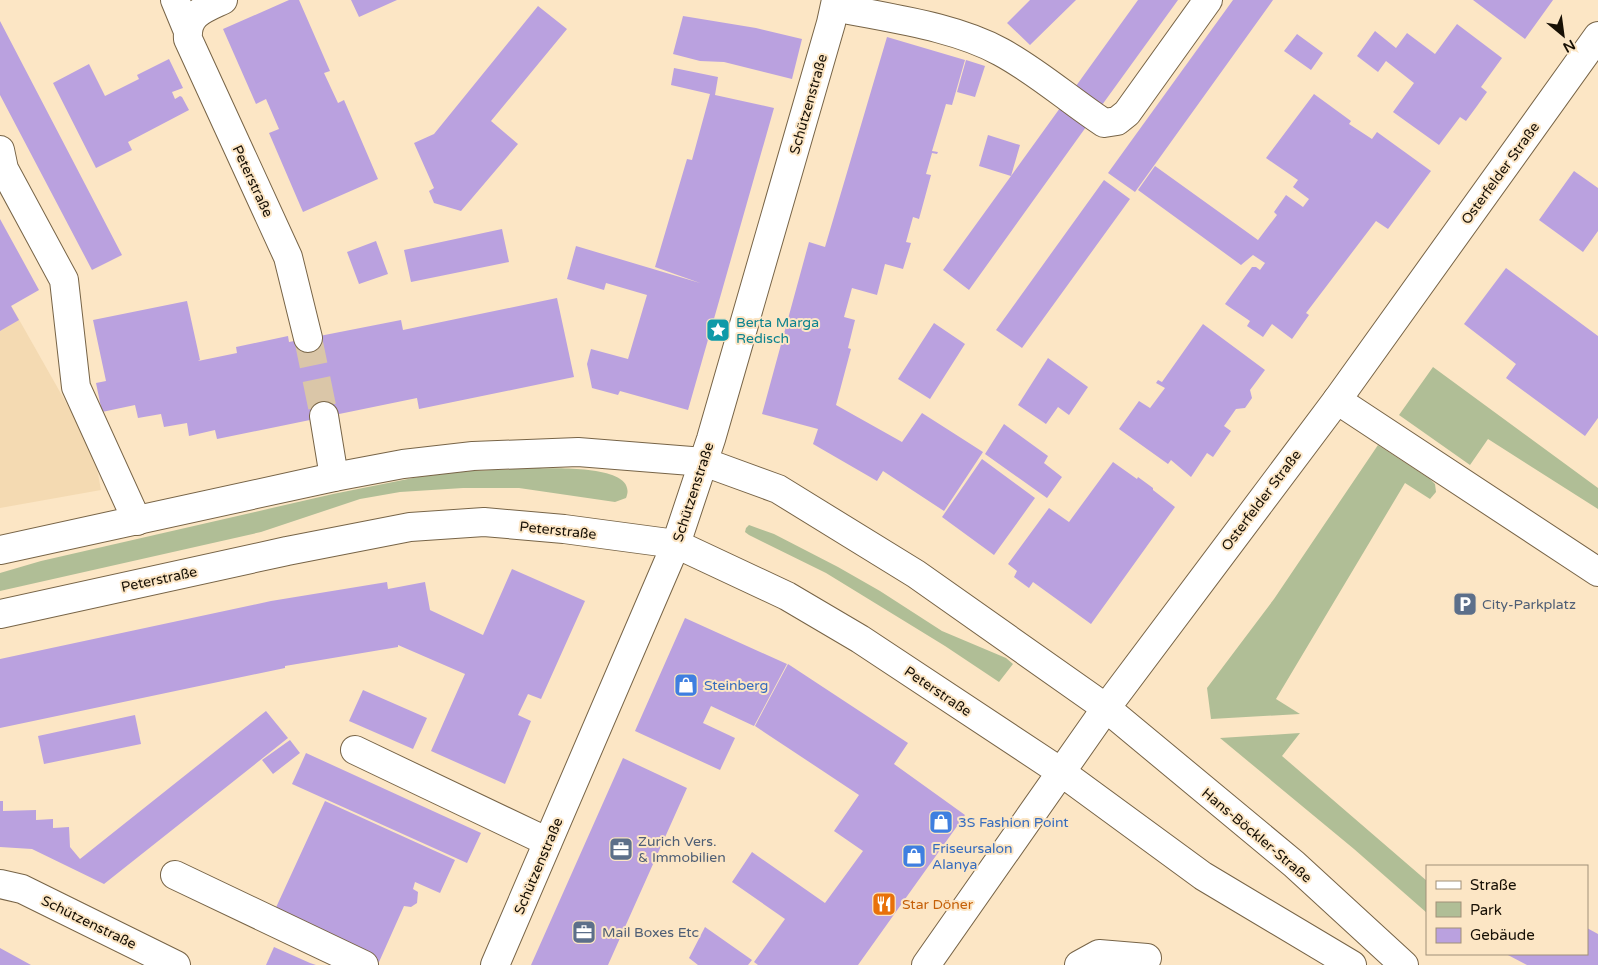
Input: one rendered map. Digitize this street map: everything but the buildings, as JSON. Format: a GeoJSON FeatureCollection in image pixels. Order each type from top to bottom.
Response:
{"type":"FeatureCollection","features":[{"type":"Feature","properties":{"kind":"main road","name":"Peterstraße"},"geometry":{"type":"LineString","coordinates":[[175,0],[187,29],[188,39],[288,257],[308,338]]}},
{"type":"Feature","properties":{"kind":"main road"},"geometry":{"type":"LineString","coordinates":[[187,29],[192,17],[223,0]]}},
{"type":"Feature","properties":{"kind":"main road"},"geometry":{"type":"LineString","coordinates":[[835,4],[943,30],[982,43],[1000,51],[1036,73],[1104,123],[1117,121],[1127,112],[1208,0]]}},
{"type":"Feature","properties":{"kind":"main road","name":"Schützenstraße"},"geometry":{"type":"LineString","coordinates":[[495,965],[676,544],[704,462],[832,23],[835,4]]}},
{"type":"Feature","properties":{"kind":"main road","name":"Osterfelder Straße"},"geometry":{"type":"LineString","coordinates":[[926,965],[1106,708],[1337,400],[1598,36]]}},
{"type":"Feature","properties":{"kind":"main road"},"geometry":{"type":"LineString","coordinates":[[0,150],[4,169],[64,280],[76,387],[137,521]]}},
{"type":"Feature","properties":{"kind":"main road"},"geometry":{"type":"LineString","coordinates":[[1337,400],[1598,572]]}},
{"type":"Feature","properties":{"kind":"main road"},"geometry":{"type":"LineString","coordinates":[[324,416],[334,477]]}},
{"type":"Feature","properties":{"kind":"main road"},"geometry":{"type":"LineString","coordinates":[[0,550],[334,477],[403,464],[474,456],[578,452],[704,462],[778,489],[916,574],[1106,708]]}},
{"type":"Feature","properties":{"kind":"main road","name":"Peterstraße"},"geometry":{"type":"LineString","coordinates":[[0,614],[410,526],[484,522],[564,529],[676,544],[787,596],[852,634],[1061,772]]}},
{"type":"Feature","properties":{"kind":"main road","name":"Hans-Böckler-Straße"},"geometry":{"type":"LineString","coordinates":[[1106,708],[1294,864],[1404,965]]}},
{"type":"Feature","properties":{"kind":"main road"},"geometry":{"type":"LineString","coordinates":[[356,750],[548,842]]}},
{"type":"Feature","properties":{"kind":"main road"},"geometry":{"type":"LineString","coordinates":[[1061,772],[1204,876],[1352,965]]}},
{"type":"Feature","properties":{"kind":"main road"},"geometry":{"type":"LineString","coordinates":[[175,875],[364,965]]}},
{"type":"Feature","properties":{"kind":"main road","name":"Schützenstraße"},"geometry":{"type":"LineString","coordinates":[[0,884],[22,890],[176,965]]}},
{"type":"Feature","properties":{"kind":"main road"},"geometry":{"type":"LineString","coordinates":[[1079,965],[1099,954],[1147,958]]}},
{"type":"Feature","properties":{"kind":"shaded area"},"geometry":{"type":"Polygon","coordinates":[[[0,286],[94,452],[101,490],[0,508],[0,286]]]}},
{"type":"Feature","properties":{"kind":"green space"},"geometry":{"type":"Polygon","coordinates":[[[1433,367],[1598,488],[1598,509],[1488,439],[1470,465],[1399,415],[1433,367]]]}},
{"type":"Feature","properties":{"kind":"green space"},"geometry":{"type":"Polygon","coordinates":[[[1378,445],[1430,479],[1435,484],[1436,492],[1430,499],[1405,483],[1276,699],[1300,714],[1211,719],[1207,688],[1274,599],[1378,445]]]}},
{"type":"Feature","properties":{"kind":"green space"},"geometry":{"type":"Polygon","coordinates":[[[536,468],[577,469],[609,474],[621,479],[627,487],[626,498],[615,502],[519,488],[463,488],[400,492],[360,499],[261,532],[0,591],[0,573],[41,561],[333,494],[418,477],[470,471],[536,468]]]}},
{"type":"Feature","properties":{"kind":"green space"},"geometry":{"type":"Polygon","coordinates":[[[749,525],[774,534],[838,567],[880,591],[942,631],[1006,658],[1013,664],[999,682],[945,646],[826,573],[749,535],[745,532],[749,525]]]}},
{"type":"Feature","properties":{"kind":"green space"},"geometry":{"type":"Polygon","coordinates":[[[1300,733],[1282,756],[1426,880],[1426,912],[1354,849],[1220,738],[1300,733]]]}},
{"type":"Feature","properties":{"kind":"tunnel"},"geometry":{"type":"LineString","coordinates":[[308,338],[324,416]]}},
{"type":"Feature","properties":{"kind":"place","name":"Berta Marga Redisch"},"geometry":{"type":"Point","coordinates":[718,330]}},
{"type":"Feature","properties":{"kind":"place","name":"City-Parkplatz"},"geometry":{"type":"Point","coordinates":[1465,604]}},
{"type":"Feature","properties":{"kind":"place","name":"Steinberg"},"geometry":{"type":"Point","coordinates":[686,685]}},
{"type":"Feature","properties":{"kind":"place","name":"3S Fashion Point"},"geometry":{"type":"Point","coordinates":[941,822]}},
{"type":"Feature","properties":{"kind":"place","name":"Zurich Vers. & Immobilien"},"geometry":{"type":"Point","coordinates":[621,849]}},
{"type":"Feature","properties":{"kind":"place","name":"Friseursalon Alanya"},"geometry":{"type":"Point","coordinates":[914,856]}},
{"type":"Feature","properties":{"kind":"place","name":"Star Döner"},"geometry":{"type":"Point","coordinates":[884,904]}},
{"type":"Feature","properties":{"kind":"place","name":"Mail Boxes Etc"},"geometry":{"type":"Point","coordinates":[584,932]}}]}
